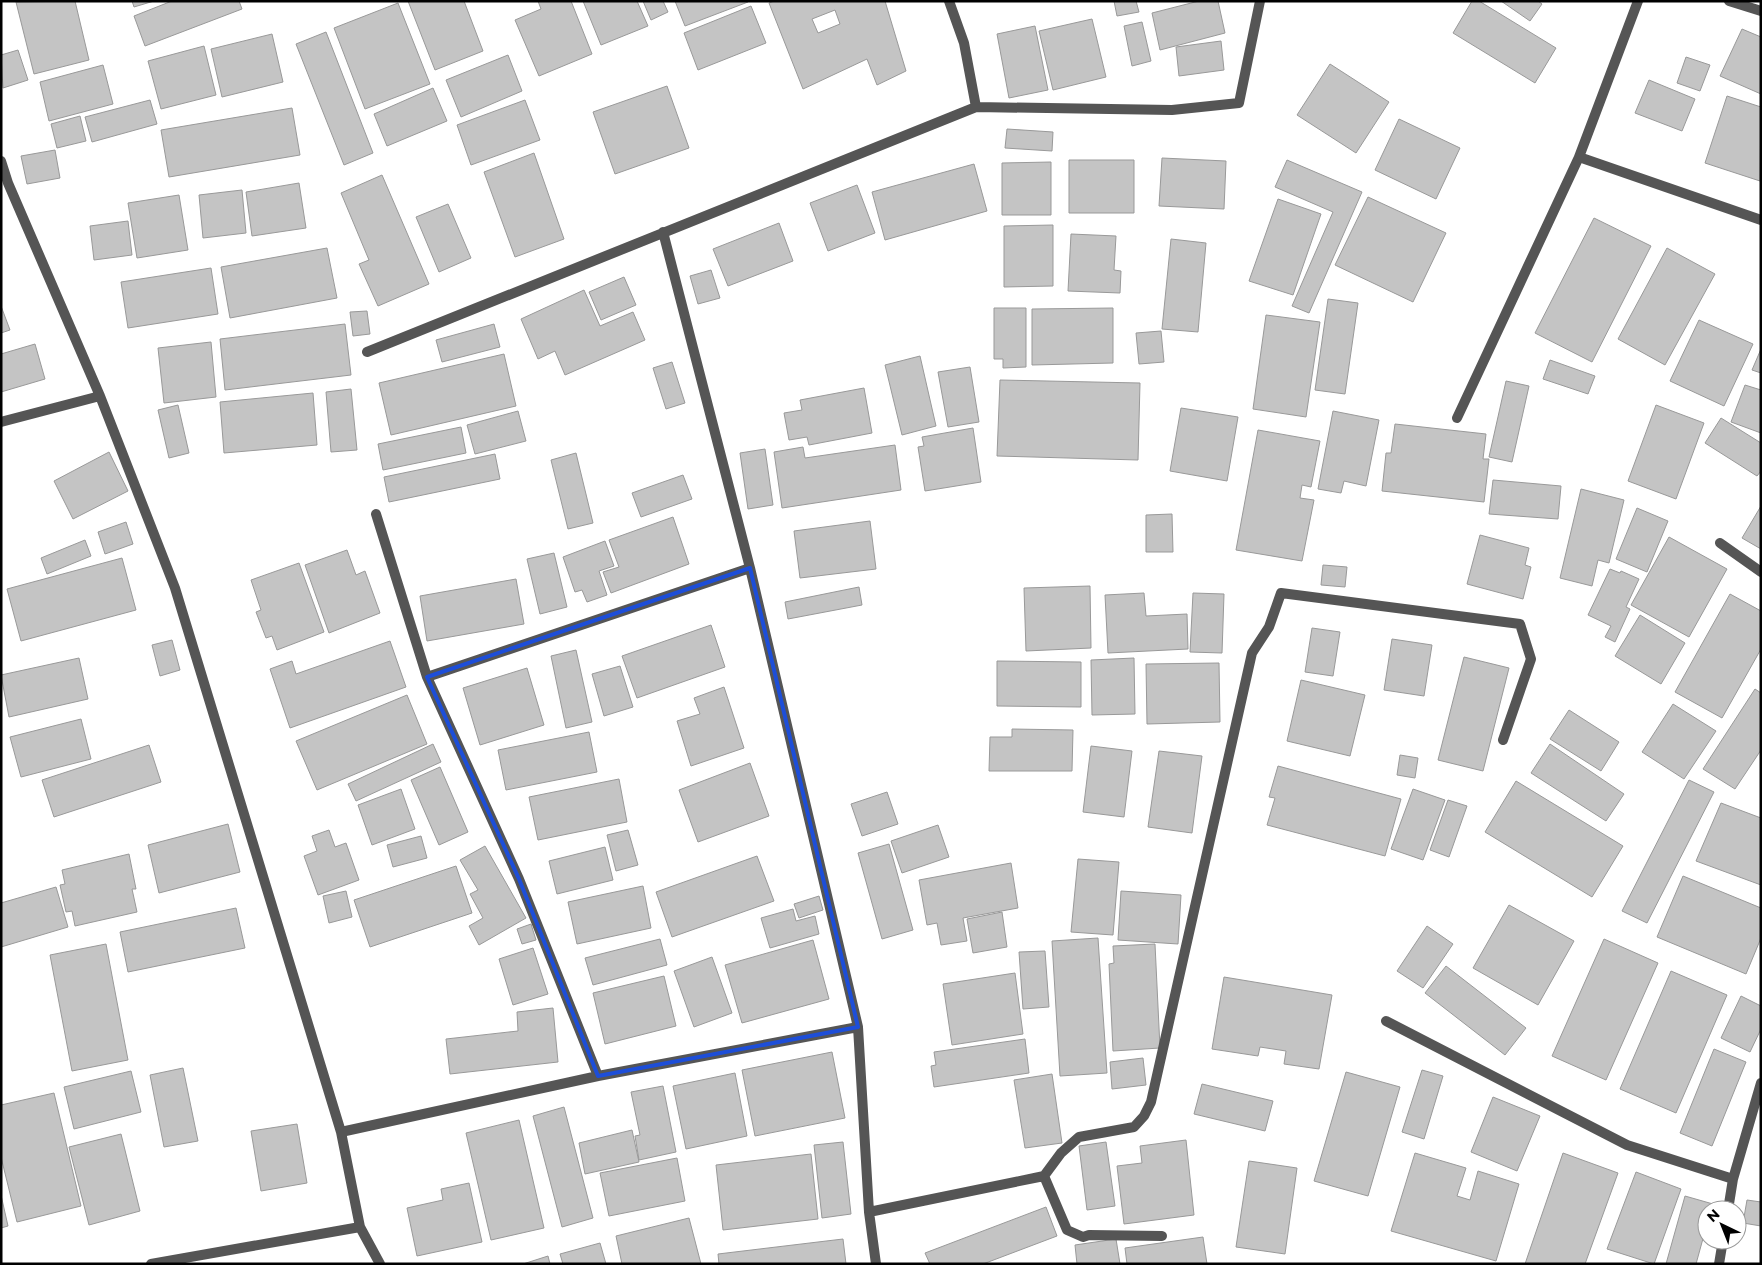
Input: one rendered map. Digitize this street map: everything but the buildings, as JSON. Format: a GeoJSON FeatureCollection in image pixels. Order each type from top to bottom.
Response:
{"type":"FeatureCollection","features":[{"type":"Feature","properties":{"kind":"street"},"geometry":{"type":"LineString","coordinates":[[949,1],[964,43],[976,107]]}},
{"type":"Feature","properties":{"kind":"street"},"geometry":{"type":"LineString","coordinates":[[367,352],[976,107],[1172,110],[1239,103],[1260,1]]}},
{"type":"Feature","properties":{"kind":"street"},"geometry":{"type":"LineString","coordinates":[[1457,418],[1579,157],[1638,1]]}},
{"type":"Feature","properties":{"kind":"street"},"geometry":{"type":"LineString","coordinates":[[1729,1],[1761,11]]}},
{"type":"Feature","properties":{"kind":"street"},"geometry":{"type":"LineString","coordinates":[[1579,157],[1761,220]]}},
{"type":"Feature","properties":{"kind":"street"},"geometry":{"type":"LineString","coordinates":[[1,162],[8,183],[100,396],[174,588],[341,1132],[360,1227],[380,1264]]}},
{"type":"Feature","properties":{"kind":"street"},"geometry":{"type":"LineString","coordinates":[[663,232],[750,568],[858,1027],[869,1212],[876,1264]]}},
{"type":"Feature","properties":{"kind":"street"},"geometry":{"type":"LineString","coordinates":[[1,422],[100,396]]}},
{"type":"Feature","properties":{"kind":"street"},"geometry":{"type":"LineString","coordinates":[[376,514],[427,677],[519,879],[598,1076]]}},
{"type":"Feature","properties":{"kind":"street"},"geometry":{"type":"LineString","coordinates":[[1720,542],[1761,572]]}},
{"type":"Feature","properties":{"kind":"street"},"geometry":{"type":"LineString","coordinates":[[427,677],[750,568]]}},
{"type":"Feature","properties":{"kind":"street"},"geometry":{"type":"LineString","coordinates":[[869,1212],[1044,1176],[1061,1153],[1079,1137],[1134,1127],[1144,1116],[1151,1102],[1252,653],[1269,627],[1281,592],[1520,624],[1531,659],[1504,740]]}},
{"type":"Feature","properties":{"kind":"street"},"geometry":{"type":"LineString","coordinates":[[1386,1021],[1627,1145],[1733,1179]]}},
{"type":"Feature","properties":{"kind":"street"},"geometry":{"type":"LineString","coordinates":[[341,1132],[598,1076],[858,1027]]}},
{"type":"Feature","properties":{"kind":"street"},"geometry":{"type":"LineString","coordinates":[[1730,1200],[1733,1179],[1761,1083]]}},
{"type":"Feature","properties":{"kind":"street"},"geometry":{"type":"LineString","coordinates":[[1044,1176],[1067,1230],[1083,1237],[1089,1235],[1162,1236]]}},
{"type":"Feature","properties":{"kind":"street"},"geometry":{"type":"LineString","coordinates":[[151,1264],[360,1227]]}},
{"type":"Feature","properties":{"kind":"street"},"geometry":{"type":"LineString","coordinates":[[1719,1264],[1721,1250]]}},
{"type":"Feature","properties":{"kind":"highlighted area"},"geometry":{"type":"Polygon","coordinates":[[[750,568],[858,1027],[598,1076],[519,879],[427,677],[750,568]]]}}]}
